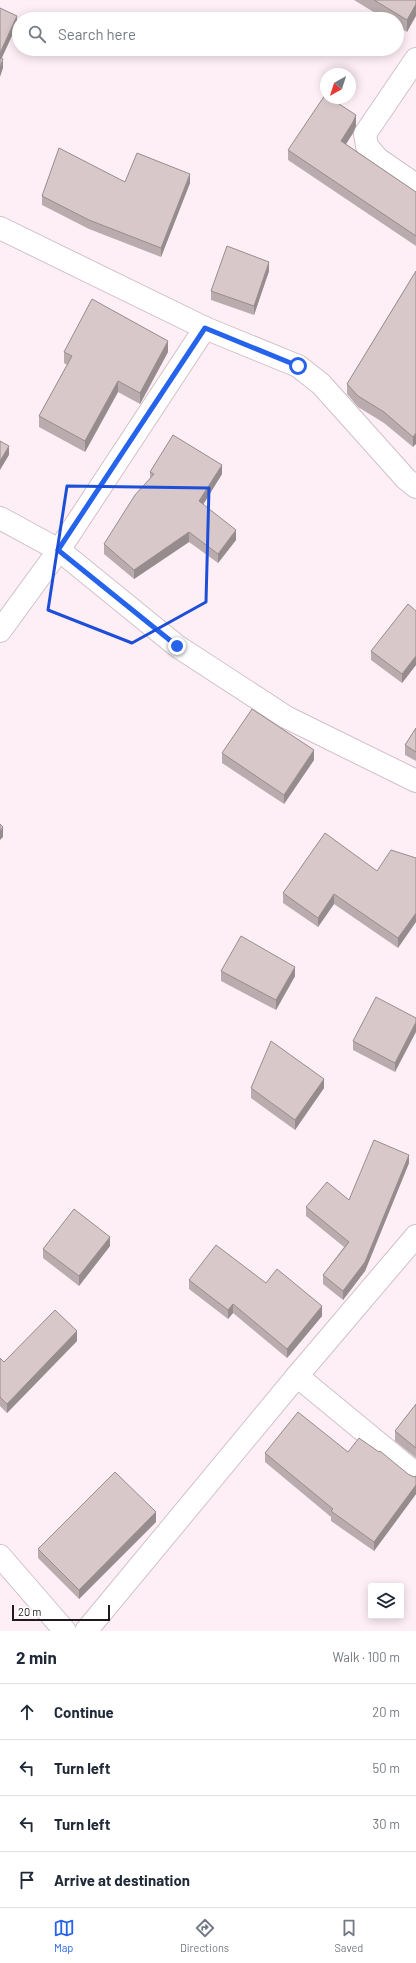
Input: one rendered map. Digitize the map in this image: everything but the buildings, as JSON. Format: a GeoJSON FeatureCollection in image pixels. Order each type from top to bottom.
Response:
{"type":"FeatureCollection","features":[{"type":"Feature","properties":{"kind":"street"},"geometry":{"type":"LineString","coordinates":[[416,58],[364,134],[367,146],[378,158],[416,185]]}},
{"type":"Feature","properties":{"kind":"street"},"geometry":{"type":"LineString","coordinates":[[0,228],[205,328],[298,366],[321,384],[406,479],[416,487]]}},
{"type":"Feature","properties":{"kind":"street"},"geometry":{"type":"LineString","coordinates":[[0,631],[58,550],[205,328]]}},
{"type":"Feature","properties":{"kind":"street"},"geometry":{"type":"LineString","coordinates":[[0,518],[58,550],[177,646],[279,713],[416,781]]}},
{"type":"Feature","properties":{"kind":"street"},"geometry":{"type":"LineString","coordinates":[[86,1631],[297,1376],[416,1236]]}},
{"type":"Feature","properties":{"kind":"street"},"geometry":{"type":"LineString","coordinates":[[297,1376],[416,1474]]}},
{"type":"Feature","properties":{"kind":"street"},"geometry":{"type":"LineString","coordinates":[[0,1556],[65,1631]]}},
{"type":"Feature","properties":{"kind":"highlighted area"},"geometry":{"type":"Polygon","coordinates":[[[67,486],[209,488],[206,602],[132,643],[48,610],[67,486]]]}},
{"type":"Feature","properties":{"kind":"route"},"geometry":{"type":"LineString","coordinates":[[177,646],[58,550],[205,328],[298,366]]}}]}
